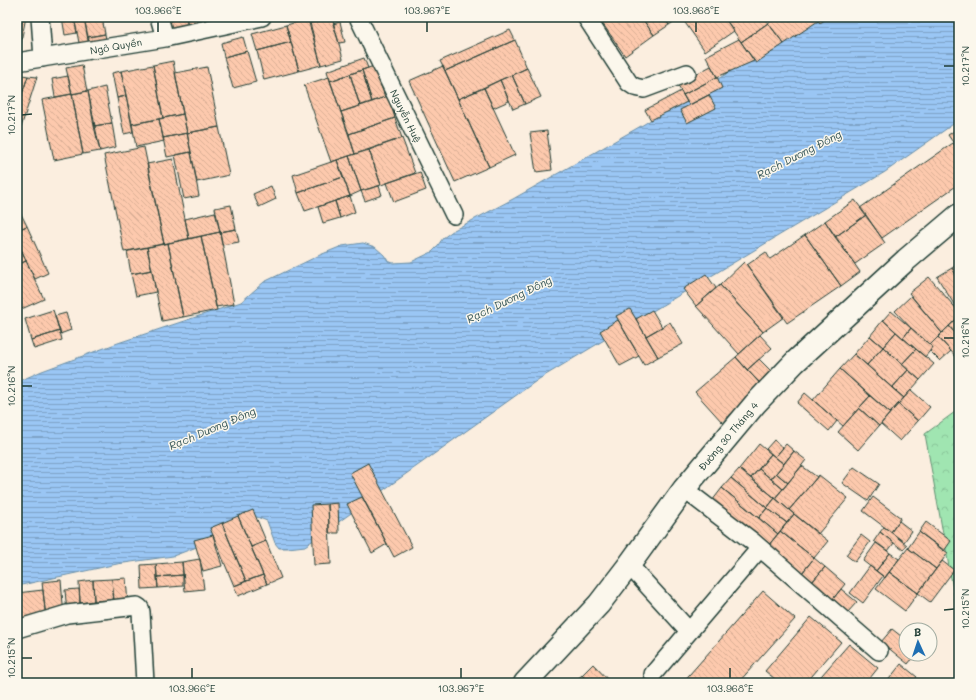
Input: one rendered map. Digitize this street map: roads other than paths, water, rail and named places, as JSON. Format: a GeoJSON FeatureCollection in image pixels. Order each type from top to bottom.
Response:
{"type":"FeatureCollection","features":[{"type":"Feature","properties":{"kind":"main road","name":"Đường 30 Tháng 4"},"geometry":{"type":"LineString","coordinates":[[524,683],[599,604],[684,489],[755,404],[795,362],[906,260],[959,215]]}},
{"type":"Feature","properties":{"kind":"street"},"geometry":{"type":"LineString","coordinates":[[40,17],[43,58]]}},
{"type":"Feature","properties":{"kind":"street"},"geometry":{"type":"LineString","coordinates":[[159,17],[165,38]]}},
{"type":"Feature","properties":{"kind":"street","name":"Ngô Quyền"},"geometry":{"type":"LineString","coordinates":[[17,62],[165,38],[262,17]]}},
{"type":"Feature","properties":{"kind":"street","name":"Nguyễn Huệ"},"geometry":{"type":"LineString","coordinates":[[358,17],[454,215]]}},
{"type":"Feature","properties":{"kind":"street"},"geometry":{"type":"LineString","coordinates":[[586,17],[629,83],[635,87],[644,89],[687,73]]}},
{"type":"Feature","properties":{"kind":"street"},"geometry":{"type":"LineString","coordinates":[[684,489],[760,548],[879,651]]}},
{"type":"Feature","properties":{"kind":"street"},"geometry":{"type":"LineString","coordinates":[[653,674],[760,548]]}},
{"type":"Feature","properties":{"kind":"street"},"geometry":{"type":"LineString","coordinates":[[629,565],[689,631]]}},
{"type":"Feature","properties":{"kind":"street"},"geometry":{"type":"LineString","coordinates":[[17,629],[67,614],[137,606],[140,608],[141,612],[145,683]]}},
{"type":"Feature","properties":{"kind":"water","name":"Rạch Dương Đông"},"geometry":{"type":"Polygon","coordinates":[[[816,17],[959,17],[959,120],[885,172],[539,379],[305,546],[279,548],[275,543],[267,521],[257,517],[237,523],[210,542],[173,556],[117,564],[17,586],[17,382],[42,371],[118,343],[241,302],[264,282],[342,246],[363,243],[375,247],[388,261],[393,263],[411,262],[432,252],[443,238],[454,230],[513,199],[641,126],[808,24],[816,17]]]}}]}
